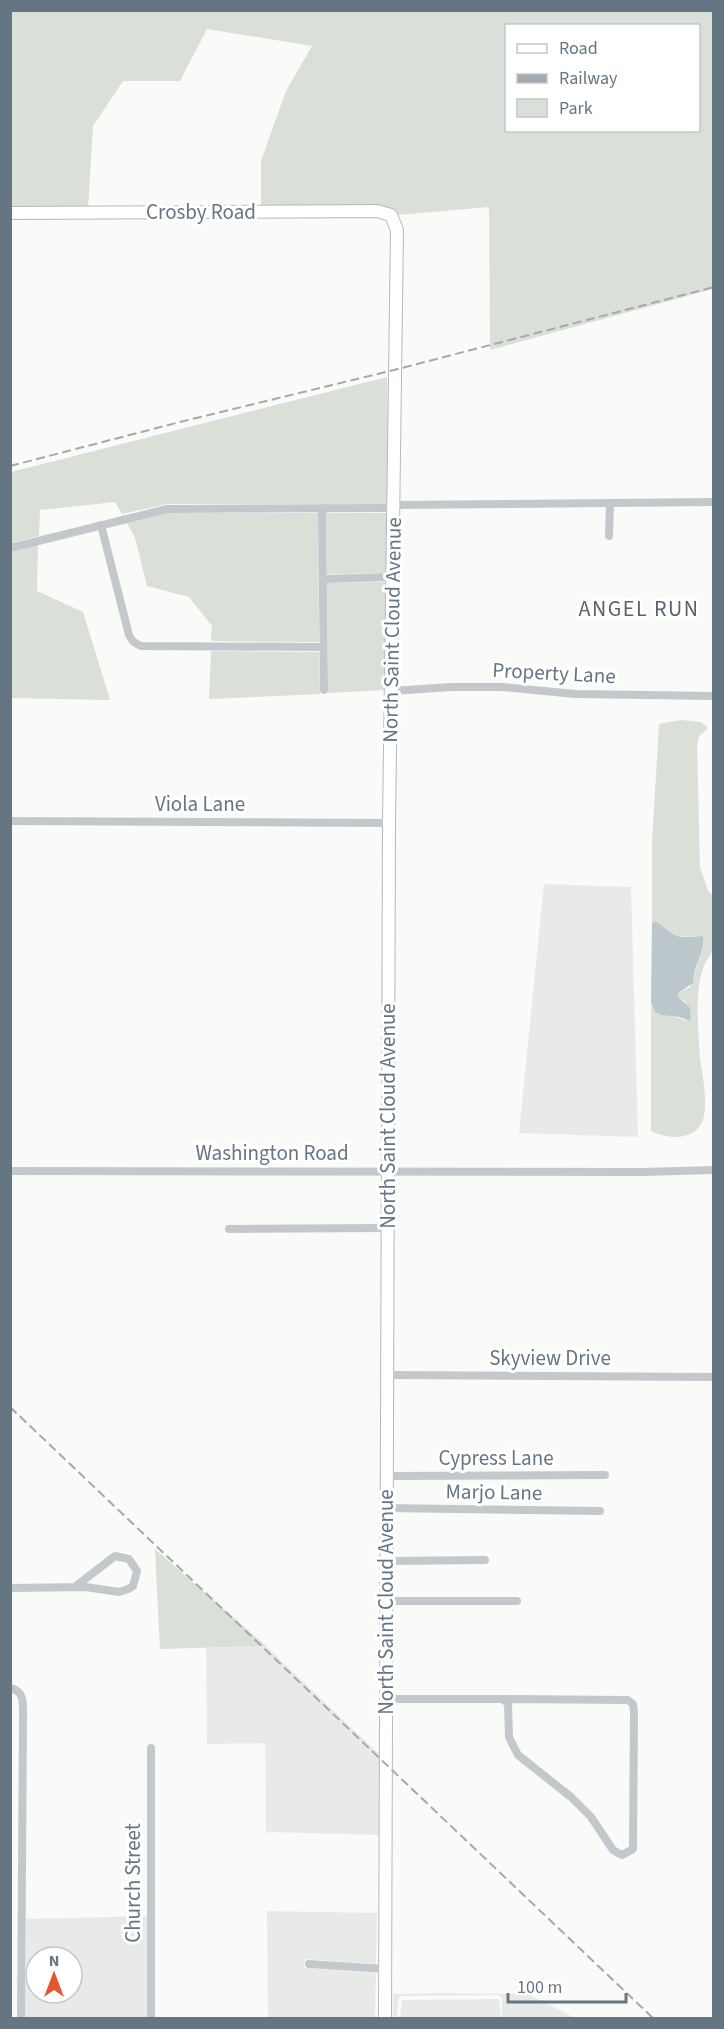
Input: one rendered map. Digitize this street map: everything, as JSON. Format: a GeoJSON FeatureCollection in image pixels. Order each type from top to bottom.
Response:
{"type":"FeatureCollection","features":[{"type":"Feature","properties":{"kind":"street","name":"Crosby Road"},"geometry":{"type":"LineString","coordinates":[[10,213],[377,211],[391,215]]}},
{"type":"Feature","properties":{"kind":"street","name":"North Saint Cloud Avenue"},"geometry":{"type":"LineString","coordinates":[[385,2019],[389,824],[397,230],[391,215]]}},
{"type":"Feature","properties":{"kind":"street"},"geometry":{"type":"LineString","coordinates":[[10,548],[167,509],[714,502]]}},
{"type":"Feature","properties":{"kind":"street"},"geometry":{"type":"LineString","coordinates":[[609,536],[610,503]]}},
{"type":"Feature","properties":{"kind":"street"},"geometry":{"type":"LineString","coordinates":[[322,508],[324,690]]}},
{"type":"Feature","properties":{"kind":"street"},"geometry":{"type":"LineString","coordinates":[[101,525],[129,634],[135,644],[323,647]]}},
{"type":"Feature","properties":{"kind":"street"},"geometry":{"type":"LineString","coordinates":[[323,579],[393,577]]}},
{"type":"Feature","properties":{"kind":"street","name":"Property Lane"},"geometry":{"type":"LineString","coordinates":[[392,691],[451,687],[503,687],[575,694],[714,696]]}},
{"type":"Feature","properties":{"kind":"street","name":"Viola Lane"},"geometry":{"type":"LineString","coordinates":[[10,821],[389,824]]}},
{"type":"Feature","properties":{"kind":"street","name":"Washington Road"},"geometry":{"type":"LineString","coordinates":[[10,1170],[643,1172],[714,1170]]}},
{"type":"Feature","properties":{"kind":"street"},"geometry":{"type":"LineString","coordinates":[[229,1229],[388,1228]]}},
{"type":"Feature","properties":{"kind":"street","name":"Skyview Drive"},"geometry":{"type":"LineString","coordinates":[[387,1375],[714,1377]]}},
{"type":"Feature","properties":{"kind":"street","name":"Cypress Lane"},"geometry":{"type":"LineString","coordinates":[[387,1476],[605,1475]]}},
{"type":"Feature","properties":{"kind":"street","name":"Marjo Lane"},"geometry":{"type":"LineString","coordinates":[[386,1508],[600,1511]]}},
{"type":"Feature","properties":{"kind":"street"},"geometry":{"type":"LineString","coordinates":[[10,1588],[56,1589],[76,1586],[123,1591],[133,1586],[137,1571],[129,1559],[115,1556],[76,1586]]}},
{"type":"Feature","properties":{"kind":"street"},"geometry":{"type":"LineString","coordinates":[[387,1561],[485,1560]]}},
{"type":"Feature","properties":{"kind":"street"},"geometry":{"type":"LineString","coordinates":[[386,1601],[517,1601]]}},
{"type":"Feature","properties":{"kind":"street"},"geometry":{"type":"LineString","coordinates":[[10,1688],[18,1691],[22,1697],[23,1716],[21,2019]]}},
{"type":"Feature","properties":{"kind":"street"},"geometry":{"type":"LineString","coordinates":[[386,1699],[502,1699],[628,1700],[633,1704],[634,1712],[633,1849],[622,1855],[613,1850],[591,1818],[571,1797],[518,1755],[509,1737],[508,1703],[502,1699]]}},
{"type":"Feature","properties":{"kind":"street","name":"Church Street"},"geometry":{"type":"LineString","coordinates":[[151,1748],[151,2019]]}},
{"type":"Feature","properties":{"kind":"street"},"geometry":{"type":"LineString","coordinates":[[309,1964],[385,1969]]}},
{"type":"Feature","properties":{"kind":"shaded area"},"geometry":{"type":"Polygon","coordinates":[[[544,884],[631,887],[638,1137],[519,1133],[544,884]]]}},
{"type":"Feature","properties":{"kind":"shaded area"},"geometry":{"type":"Polygon","coordinates":[[[655,921],[677,936],[703,936],[693,983],[678,993],[678,997],[690,1008],[691,1021],[661,1015],[655,1012],[651,1002],[652,923],[655,921]]]}},
{"type":"Feature","properties":{"kind":"shaded area"},"geometry":{"type":"Polygon","coordinates":[[[266,1646],[382,1757],[380,1876],[378,1893],[380,1839],[378,1835],[269,1832],[266,1834],[265,1743],[207,1744],[206,1648],[266,1646]]]}},
{"type":"Feature","properties":{"kind":"shaded area"},"geometry":{"type":"Polygon","coordinates":[[[267,1911],[377,1912],[376,1964],[305,1959],[304,1968],[376,1973],[375,2018],[268,2018],[267,1911]]]}},
{"type":"Feature","properties":{"kind":"shaded area"},"geometry":{"type":"Polygon","coordinates":[[[147,1916],[147,2018],[25,2018],[25,2005],[84,2005],[84,1945],[26,1945],[26,1919],[147,1916]]]}},
{"type":"Feature","properties":{"kind":"shaded area"},"geometry":{"type":"Polygon","coordinates":[[[393,1994],[528,1994],[575,2018],[502,2018],[502,1999],[498,1995],[401,1996],[398,2000],[397,2018],[393,2018],[393,1994]]]}},
{"type":"Feature","properties":{"kind":"shaded area"},"geometry":{"type":"Polygon","coordinates":[[[499,1999],[501,2018],[400,2018],[402,2000],[499,1999]]]}},
{"type":"Feature","properties":{"kind":"green space"},"geometry":{"type":"Polygon","coordinates":[[[10,11],[713,11],[713,289],[490,350],[489,207],[396,215],[393,209],[261,207],[261,161],[286,91],[312,46],[207,29],[180,81],[123,81],[93,126],[88,208],[11,208],[10,11]]]}},
{"type":"Feature","properties":{"kind":"green space"},"geometry":{"type":"Polygon","coordinates":[[[387,377],[389,504],[167,504],[122,514],[115,502],[40,510],[39,536],[11,543],[11,472],[387,377]]]}},
{"type":"Feature","properties":{"kind":"green space"},"geometry":{"type":"Polygon","coordinates":[[[167,513],[318,513],[319,642],[211,641],[212,626],[189,597],[147,586],[135,538],[127,523],[167,513]]]}},
{"type":"Feature","properties":{"kind":"green space"},"geometry":{"type":"Polygon","coordinates":[[[326,513],[389,513],[388,573],[327,574],[326,513]]]}},
{"type":"Feature","properties":{"kind":"green space"},"geometry":{"type":"Polygon","coordinates":[[[38,545],[37,591],[83,612],[110,700],[11,698],[11,552],[38,545]]]}},
{"type":"Feature","properties":{"kind":"green space"},"geometry":{"type":"Polygon","coordinates":[[[388,582],[387,690],[328,693],[327,583],[388,582]]]}},
{"type":"Feature","properties":{"kind":"green space"},"geometry":{"type":"Polygon","coordinates":[[[211,651],[319,652],[320,694],[209,699],[211,651]]]}},
{"type":"Feature","properties":{"kind":"green space"},"geometry":{"type":"Polygon","coordinates":[[[681,720],[701,722],[708,728],[699,736],[697,746],[700,867],[708,891],[714,897],[714,943],[700,978],[698,997],[699,1046],[705,1097],[704,1117],[697,1130],[691,1134],[670,1137],[651,1131],[651,1002],[655,1012],[686,1021],[685,1002],[678,997],[678,993],[690,987],[702,951],[699,936],[677,936],[655,921],[652,923],[652,844],[659,724],[681,720]]]}},
{"type":"Feature","properties":{"kind":"green space"},"geometry":{"type":"Polygon","coordinates":[[[155,1549],[266,1646],[160,1649],[155,1549]]]}},
{"type":"Feature","properties":{"kind":"railway"},"geometry":{"type":"LineString","coordinates":[[10,466],[714,287]]}},
{"type":"Feature","properties":{"kind":"railway"},"geometry":{"type":"LineString","coordinates":[[10,1407],[653,2018]]}},
{"type":"Feature","properties":{"kind":"district","name":"ANGEL RUN"},"geometry":{"type":"Point","coordinates":[639,609]}}]}
